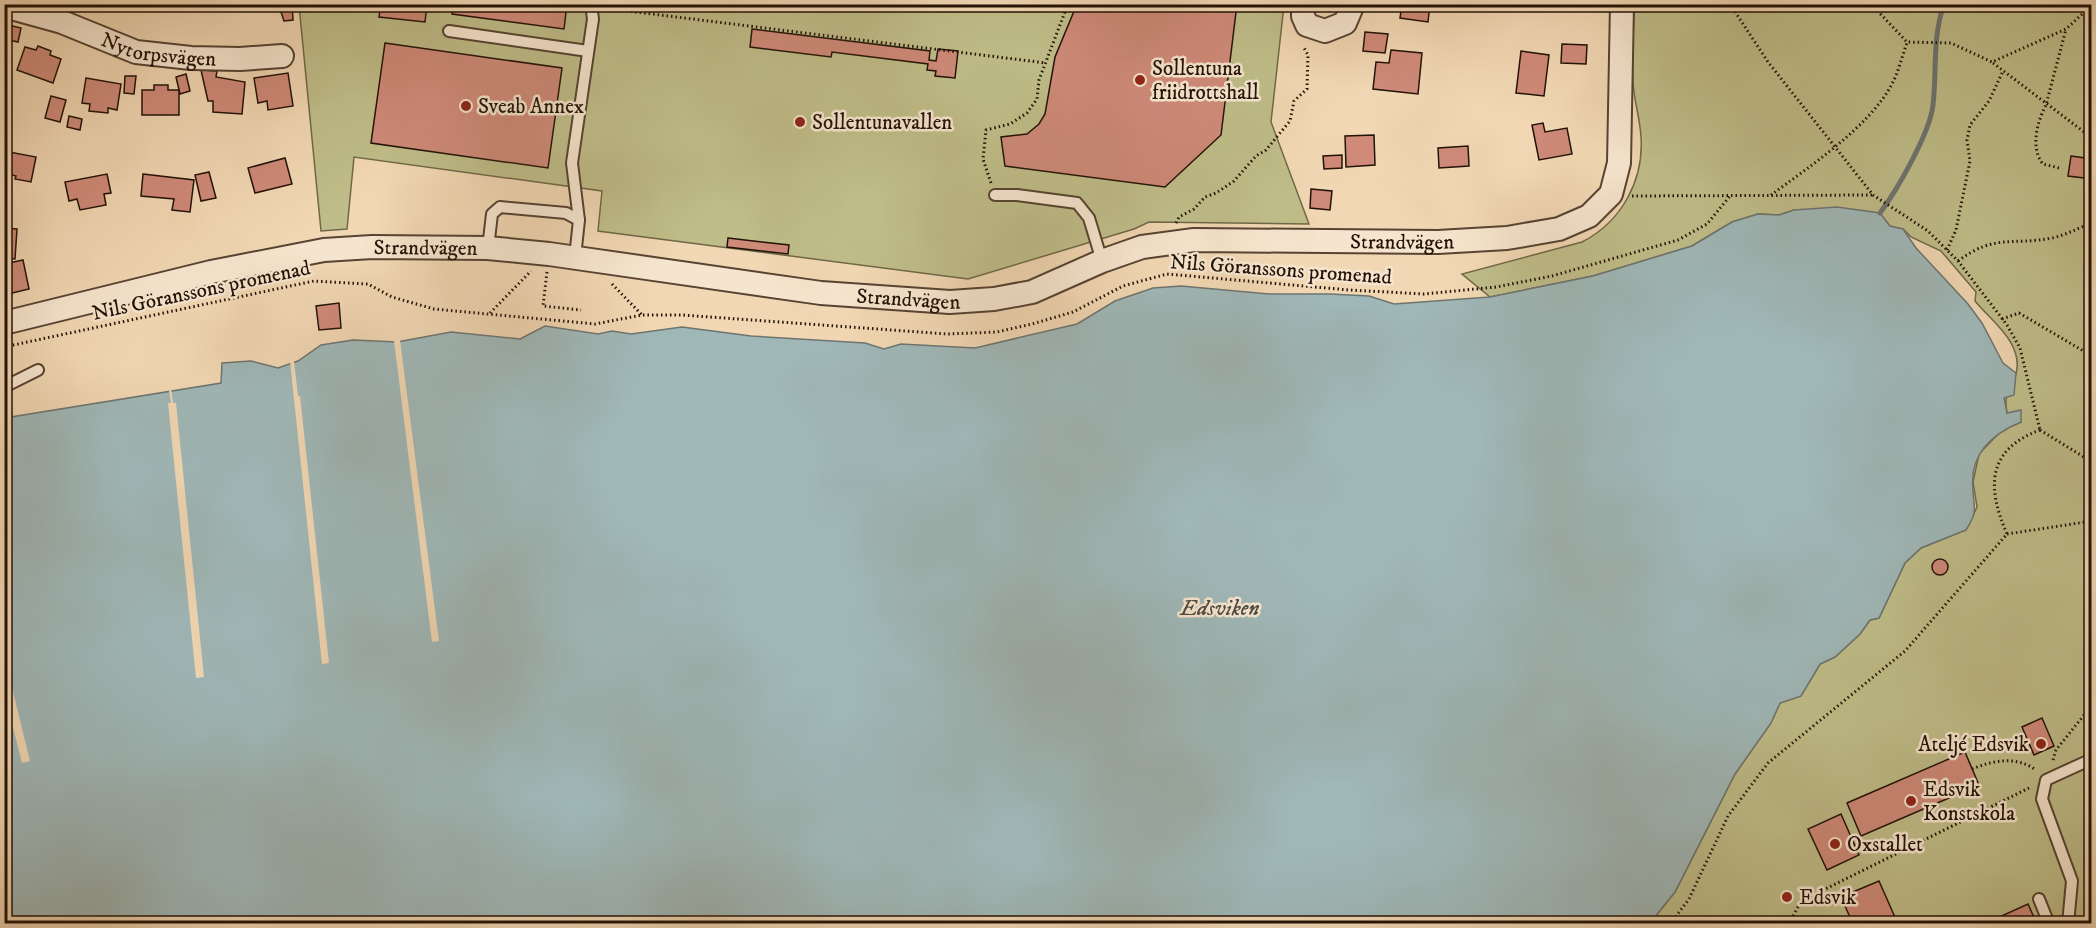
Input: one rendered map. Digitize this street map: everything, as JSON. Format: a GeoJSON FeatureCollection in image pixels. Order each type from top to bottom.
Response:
{"type":"FeatureCollection","features":[{"type":"Feature","properties":{"kind":"street"},"geometry":{"type":"LineString","coordinates":[[1303,10],[1312,29],[1334,29],[1345,23],[1353,4]]}},
{"type":"Feature","properties":{"kind":"street","name":"Strandvägen"},"geometry":{"type":"LineString","coordinates":[[4,323],[211,272],[324,250],[372,247],[488,248],[575,257],[821,293],[950,302],[994,299],[1032,292],[1102,261],[1142,247],[1194,240],[1365,243],[1507,238],[1559,229],[1589,216],[1611,194],[1619,163],[1622,4]]}},
{"type":"Feature","properties":{"kind":"street","name":"Nytorpsvägen"},"geometry":{"type":"LineString","coordinates":[[4,6],[64,13],[136,52],[201,58],[282,56]]}},
{"type":"Feature","properties":{"kind":"lane"},"geometry":{"type":"LineString","coordinates":[[575,257],[579,220],[572,162],[593,19],[591,5]]}},
{"type":"Feature","properties":{"kind":"lane"},"geometry":{"type":"LineString","coordinates":[[449,31],[588,51]]}},
{"type":"Feature","properties":{"kind":"lane"},"geometry":{"type":"LineString","coordinates":[[995,195],[1017,195],[1077,203],[1089,218],[1102,261]]}},
{"type":"Feature","properties":{"kind":"lane"},"geometry":{"type":"LineString","coordinates":[[488,248],[492,214],[500,207],[566,213],[579,220]]}},
{"type":"Feature","properties":{"kind":"lane"},"geometry":{"type":"LineString","coordinates":[[4,387],[38,370]]}},
{"type":"Feature","properties":{"kind":"lane"},"geometry":{"type":"LineString","coordinates":[[2068,924],[2072,881],[2042,799],[2046,780],[2091,759]]}},
{"type":"Feature","properties":{"kind":"lane"},"geometry":{"type":"LineString","coordinates":[[2039,899],[2049,924]]}},
{"type":"Feature","properties":{"kind":"path"},"geometry":{"type":"LineString","coordinates":[[995,195],[983,159],[986,130],[1010,124],[1027,113],[1037,99],[1046,63],[1068,4]]}},
{"type":"Feature","properties":{"kind":"path"},"geometry":{"type":"LineString","coordinates":[[1730,4],[1768,62],[1873,195],[1898,214],[1928,231],[1958,261],[2002,319],[2020,348],[2040,430],[2091,462]]}},
{"type":"Feature","properties":{"kind":"path"},"geometry":{"type":"LineString","coordinates":[[1871,4],[1907,42],[1951,43],[1992,62],[2091,138]]}},
{"type":"Feature","properties":{"kind":"path"},"geometry":{"type":"LineString","coordinates":[[591,5],[1046,63]]}},
{"type":"Feature","properties":{"kind":"path"},"geometry":{"type":"LineString","coordinates":[[1992,62],[2067,29],[2091,5]]}},
{"type":"Feature","properties":{"kind":"path"},"geometry":{"type":"LineString","coordinates":[[1175,225],[1179,217],[1194,209],[1204,197],[1216,194],[1234,181],[1256,156],[1266,150],[1290,121],[1294,100],[1307,89],[1308,55],[1300,39],[1303,10]]}},
{"type":"Feature","properties":{"kind":"path"},"geometry":{"type":"LineString","coordinates":[[2059,168],[2043,164],[2036,149],[2041,116],[2067,29]]}},
{"type":"Feature","properties":{"kind":"path"},"geometry":{"type":"LineString","coordinates":[[1770,196],[1835,147],[1871,112],[1893,83],[1907,42]]}},
{"type":"Feature","properties":{"kind":"path"},"geometry":{"type":"LineString","coordinates":[[1947,250],[1956,230],[1970,160],[1967,140],[1970,125],[1989,101],[2003,71]]}},
{"type":"Feature","properties":{"kind":"path"},"geometry":{"type":"LineString","coordinates":[[1625,197],[1873,195]]}},
{"type":"Feature","properties":{"kind":"path","name":"Nils Göranssons promenad"},"geometry":{"type":"LineString","coordinates":[[4,347],[314,281],[368,284],[393,297],[434,309],[595,324],[642,315],[947,334],[997,332],[1073,312],[1143,278],[1167,274],[1349,290],[1424,294],[1496,287],[1552,276],[1678,240],[1707,224],[1730,196]]}},
{"type":"Feature","properties":{"kind":"path"},"geometry":{"type":"LineString","coordinates":[[1958,261],[1972,251],[1999,240],[2051,238],[2091,223]]}},
{"type":"Feature","properties":{"kind":"path"},"geometry":{"type":"LineString","coordinates":[[547,266],[543,306],[581,310]]}},
{"type":"Feature","properties":{"kind":"path"},"geometry":{"type":"LineString","coordinates":[[490,313],[534,267]]}},
{"type":"Feature","properties":{"kind":"path"},"geometry":{"type":"LineString","coordinates":[[604,276],[642,315]]}},
{"type":"Feature","properties":{"kind":"path"},"geometry":{"type":"LineString","coordinates":[[2002,319],[2019,313],[2091,356]]}},
{"type":"Feature","properties":{"kind":"path"},"geometry":{"type":"LineString","coordinates":[[2007,534],[1995,506],[1993,487],[1998,465],[2015,442],[2040,430]]}},
{"type":"Feature","properties":{"kind":"path"},"geometry":{"type":"LineString","coordinates":[[1670,924],[1689,899],[1728,816],[1768,763],[1905,651],[2007,534],[2091,521]]}},
{"type":"Feature","properties":{"kind":"path"},"geometry":{"type":"LineString","coordinates":[[1789,924],[1801,901],[2046,780],[2056,750],[2091,705]]}},
{"type":"Feature","properties":{"kind":"path"},"geometry":{"type":"LineString","coordinates":[[1972,769],[1992,761],[2022,762],[2035,769]]}},
{"type":"Feature","properties":{"kind":"shaded area","name":"Sollentunavallen"},"geometry":{"type":"Polygon","coordinates":[[[299,5],[1284,5],[1271,122],[1309,224],[1149,222],[1134,229],[968,279],[598,231],[602,191],[354,157],[347,229],[321,231],[299,5]]]}},
{"type":"Feature","properties":{"kind":"shaded area"},"geometry":{"type":"Polygon","coordinates":[[[1634,5],[2091,5],[2091,923],[1650,923],[1675,892],[1735,774],[1771,723],[1780,703],[1801,696],[1820,664],[1835,657],[1860,634],[1870,620],[1879,618],[1905,563],[1921,548],[1966,530],[1977,507],[1973,482],[1979,454],[2002,430],[2021,422],[2007,413],[2006,406],[2017,363],[2011,343],[1975,301],[1976,292],[1941,251],[1911,237],[1903,229],[1794,210],[1779,215],[1758,214],[1732,222],[1692,246],[1593,276],[1490,297],[1462,274],[1582,242],[1596,234],[1619,212],[1634,184],[1641,153],[1632,73],[1634,5]]]}},
{"type":"Feature","properties":{"kind":"water","name":"Edsviken"},"geometry":{"type":"Polygon","coordinates":[[[1837,207],[1880,213],[1890,226],[1903,229],[1916,248],[1968,304],[1982,323],[2003,363],[2016,373],[2014,395],[2004,398],[2007,413],[2021,410],[2021,422],[1992,440],[1979,456],[1973,478],[1974,514],[1966,530],[1921,548],[1905,563],[1879,618],[1870,620],[1860,634],[1835,657],[1820,664],[1801,696],[1780,703],[1771,723],[1735,774],[1675,892],[1650,923],[5,924],[5,418],[221,383],[222,363],[251,361],[278,368],[298,361],[321,345],[353,340],[397,342],[451,332],[520,339],[545,326],[598,334],[612,331],[631,334],[682,327],[751,336],[865,343],[884,349],[901,344],[975,348],[1077,324],[1115,301],[1153,288],[1181,286],[1269,294],[1369,296],[1394,304],[1490,297],[1593,276],[1692,246],[1732,222],[1758,214],[1779,215],[1794,210],[1837,207]]]}},
{"type":"Feature","properties":{"kind":"pier"},"geometry":{"type":"Polygon","coordinates":[[[400,340],[439,641],[432,642],[394,341],[400,340]]]}},
{"type":"Feature","properties":{"kind":"pier"},"geometry":{"type":"Polygon","coordinates":[[[290,361],[294,361],[298,396],[300,396],[329,663],[322,664],[290,361]]]}},
{"type":"Feature","properties":{"kind":"pier"},"geometry":{"type":"Polygon","coordinates":[[[169,389],[171,389],[173,403],[176,403],[204,677],[196,678],[168,403],[171,403],[169,389]]]}},
{"type":"Feature","properties":{"kind":"pier"},"geometry":{"type":"Polygon","coordinates":[[[5,659],[30,761],[22,763],[5,695],[5,659]]]}},
{"type":"Feature","properties":{"kind":"building"},"geometry":{"type":"Polygon","coordinates":[[[168,4],[196,4],[196,10],[167,9],[168,4]]]}},
{"type":"Feature","properties":{"kind":"building"},"geometry":{"type":"Polygon","coordinates":[[[292,4],[293,20],[284,21],[279,6],[292,4]]]}},
{"type":"Feature","properties":{"kind":"building"},"geometry":{"type":"Polygon","coordinates":[[[381,4],[427,4],[425,22],[379,17],[381,4]]]}},
{"type":"Feature","properties":{"kind":"building"},"geometry":{"type":"Polygon","coordinates":[[[453,4],[567,4],[564,29],[452,14],[453,4]]]}},
{"type":"Feature","properties":{"kind":"building","name":"Sollentuna friidrottshall"},"geometry":{"type":"Polygon","coordinates":[[[1077,4],[1237,4],[1221,135],[1165,187],[1005,166],[1001,137],[1027,134],[1039,124],[1045,114],[1055,57],[1077,4]]]}},
{"type":"Feature","properties":{"kind":"building"},"geometry":{"type":"Polygon","coordinates":[[[1402,4],[1430,4],[1428,22],[1400,18],[1402,4]]]}},
{"type":"Feature","properties":{"kind":"building"},"geometry":{"type":"Polygon","coordinates":[[[1567,4],[1581,4],[1582,11],[1568,11],[1567,4]]]}},
{"type":"Feature","properties":{"kind":"building"},"geometry":{"type":"Polygon","coordinates":[[[4,24],[21,28],[18,42],[4,39],[4,24]]]}},
{"type":"Feature","properties":{"kind":"building"},"geometry":{"type":"Polygon","coordinates":[[[752,29],[930,51],[929,60],[936,61],[938,49],[958,51],[955,78],[935,76],[936,71],[927,70],[928,64],[832,52],[831,57],[750,47],[752,29]]]}},
{"type":"Feature","properties":{"kind":"building"},"geometry":{"type":"Polygon","coordinates":[[[1365,32],[1388,34],[1385,53],[1363,51],[1365,32]]]}},
{"type":"Feature","properties":{"kind":"building","name":"Sveab Annex"},"geometry":{"type":"Polygon","coordinates":[[[385,43],[562,68],[548,168],[371,143],[385,43]]]}},
{"type":"Feature","properties":{"kind":"building"},"geometry":{"type":"Polygon","coordinates":[[[1562,44],[1587,45],[1586,64],[1561,63],[1562,44]]]}},
{"type":"Feature","properties":{"kind":"building"},"geometry":{"type":"Polygon","coordinates":[[[38,46],[51,51],[50,55],[61,59],[53,83],[17,70],[25,47],[36,50],[38,46]]]}},
{"type":"Feature","properties":{"kind":"building"},"geometry":{"type":"Polygon","coordinates":[[[1391,50],[1422,53],[1418,94],[1373,89],[1376,62],[1389,63],[1391,50]]]}},
{"type":"Feature","properties":{"kind":"building"},"geometry":{"type":"Polygon","coordinates":[[[1521,51],[1549,55],[1544,96],[1516,93],[1521,51]]]}},
{"type":"Feature","properties":{"kind":"building"},"geometry":{"type":"Polygon","coordinates":[[[201,70],[217,71],[216,77],[245,82],[242,114],[213,112],[213,101],[208,101],[201,70]]]}},
{"type":"Feature","properties":{"kind":"building"},"geometry":{"type":"Polygon","coordinates":[[[288,73],[293,106],[268,110],[267,101],[258,103],[254,78],[288,73]]]}},
{"type":"Feature","properties":{"kind":"building"},"geometry":{"type":"Polygon","coordinates":[[[186,74],[190,91],[180,94],[176,77],[186,74]]]}},
{"type":"Feature","properties":{"kind":"building"},"geometry":{"type":"Polygon","coordinates":[[[125,76],[136,76],[134,94],[124,93],[125,76]]]}},
{"type":"Feature","properties":{"kind":"building"},"geometry":{"type":"Polygon","coordinates":[[[86,78],[121,84],[117,110],[108,108],[108,113],[89,111],[90,104],[82,103],[86,78]]]}},
{"type":"Feature","properties":{"kind":"building"},"geometry":{"type":"Polygon","coordinates":[[[154,85],[168,85],[168,90],[179,90],[179,115],[142,115],[142,90],[154,90],[154,85]]]}},
{"type":"Feature","properties":{"kind":"building"},"geometry":{"type":"Polygon","coordinates":[[[51,96],[66,100],[60,122],[45,118],[51,96]]]}},
{"type":"Feature","properties":{"kind":"building"},"geometry":{"type":"Polygon","coordinates":[[[69,116],[82,119],[80,130],[67,127],[69,116]]]}},
{"type":"Feature","properties":{"kind":"building"},"geometry":{"type":"Polygon","coordinates":[[[1543,123],[1545,132],[1567,128],[1572,154],[1539,160],[1532,125],[1543,123]]]}},
{"type":"Feature","properties":{"kind":"building"},"geometry":{"type":"Polygon","coordinates":[[[1374,135],[1375,165],[1346,167],[1345,136],[1374,135]]]}},
{"type":"Feature","properties":{"kind":"building"},"geometry":{"type":"Polygon","coordinates":[[[1468,146],[1469,166],[1439,168],[1438,148],[1468,146]]]}},
{"type":"Feature","properties":{"kind":"building"},"geometry":{"type":"Polygon","coordinates":[[[4,151],[36,157],[31,182],[15,179],[16,176],[4,173],[4,151]]]}},
{"type":"Feature","properties":{"kind":"building"},"geometry":{"type":"Polygon","coordinates":[[[1342,155],[1342,168],[1324,169],[1323,156],[1342,155]]]}},
{"type":"Feature","properties":{"kind":"building"},"geometry":{"type":"Polygon","coordinates":[[[2071,156],[2092,159],[2092,179],[2068,176],[2071,156]]]}},
{"type":"Feature","properties":{"kind":"building"},"geometry":{"type":"Polygon","coordinates":[[[285,158],[292,184],[255,193],[248,168],[285,158]]]}},
{"type":"Feature","properties":{"kind":"building"},"geometry":{"type":"Polygon","coordinates":[[[209,172],[216,198],[201,201],[195,175],[209,172]]]}},
{"type":"Feature","properties":{"kind":"building"},"geometry":{"type":"Polygon","coordinates":[[[107,174],[111,193],[104,194],[106,205],[80,210],[77,199],[69,201],[65,182],[107,174]]]}},
{"type":"Feature","properties":{"kind":"building"},"geometry":{"type":"Polygon","coordinates":[[[143,174],[194,180],[190,212],[172,210],[174,199],[141,196],[143,174]]]}},
{"type":"Feature","properties":{"kind":"building"},"geometry":{"type":"Polygon","coordinates":[[[1311,189],[1332,191],[1330,210],[1310,208],[1311,189]]]}},
{"type":"Feature","properties":{"kind":"building"},"geometry":{"type":"Polygon","coordinates":[[[4,228],[17,229],[15,259],[4,258],[4,228]]]}},
{"type":"Feature","properties":{"kind":"building"},"geometry":{"type":"Polygon","coordinates":[[[728,238],[789,245],[788,254],[727,247],[728,238]]]}},
{"type":"Feature","properties":{"kind":"building"},"geometry":{"type":"Polygon","coordinates":[[[23,260],[29,289],[4,295],[4,264],[23,260]]]}},
{"type":"Feature","properties":{"kind":"building"},"geometry":{"type":"Polygon","coordinates":[[[339,303],[341,328],[319,330],[316,306],[339,303]]]}},
{"type":"Feature","properties":{"kind":"building"},"geometry":{"type":"Polygon","coordinates":[[[1937,559],[1943,559],[1948,567],[1946,573],[1937,575],[1932,570],[1932,564],[1937,559]]]}},
{"type":"Feature","properties":{"kind":"building"},"geometry":{"type":"Polygon","coordinates":[[[2042,718],[2054,746],[2034,755],[2022,727],[2042,718]]]}},
{"type":"Feature","properties":{"kind":"building"},"geometry":{"type":"Polygon","coordinates":[[[1965,752],[1979,785],[1861,836],[1847,803],[1965,752]]]}},
{"type":"Feature","properties":{"kind":"building","name":"Oxstallet"},"geometry":{"type":"Polygon","coordinates":[[[1841,814],[1859,855],[1827,870],[1808,829],[1841,814]]]}},
{"type":"Feature","properties":{"kind":"building"},"geometry":{"type":"Polygon","coordinates":[[[1879,881],[1898,924],[1853,924],[1841,897],[1879,881]]]}},
{"type":"Feature","properties":{"kind":"building"},"geometry":{"type":"Polygon","coordinates":[[[2028,904],[2037,924],[1984,924],[2028,904]]]}},
{"type":"Feature","properties":{"kind":"waterway"},"geometry":{"type":"LineString","coordinates":[[1880,213],[1912,161],[1931,117],[1938,29],[1944,4]]}},
{"type":"Feature","properties":{"kind":"place","name":"Sollentuna friidrottshall"},"geometry":{"type":"Point","coordinates":[1140,80]}},
{"type":"Feature","properties":{"kind":"place","name":"Sveab Annex"},"geometry":{"type":"Point","coordinates":[466,106]}},
{"type":"Feature","properties":{"kind":"place","name":"Sollentunavallen"},"geometry":{"type":"Point","coordinates":[800,122]}},
{"type":"Feature","properties":{"kind":"place","name":"Ateljé Edsvik"},"geometry":{"type":"Point","coordinates":[2041,744]}},
{"type":"Feature","properties":{"kind":"place","name":"Edsvik Konstskola"},"geometry":{"type":"Point","coordinates":[1911,801]}},
{"type":"Feature","properties":{"kind":"place","name":"Oxstallet"},"geometry":{"type":"Point","coordinates":[1835,844]}},
{"type":"Feature","properties":{"kind":"place","name":"Edsvik"},"geometry":{"type":"Point","coordinates":[1787,897]}}]}
